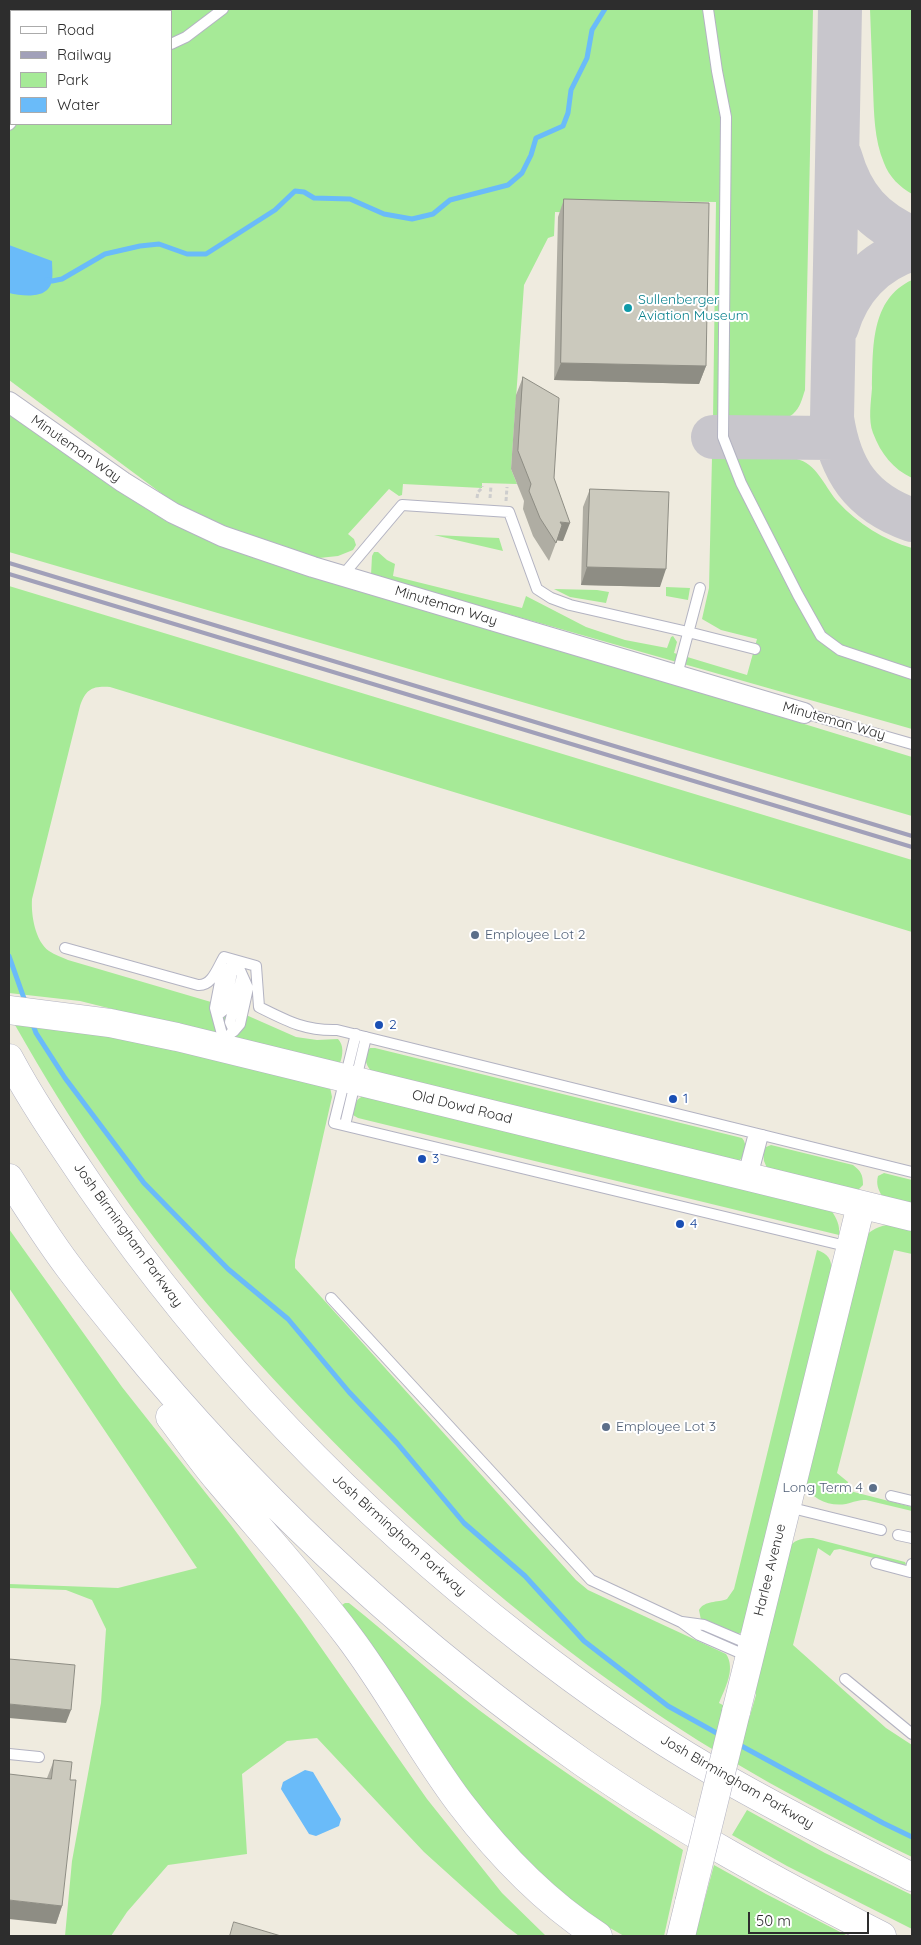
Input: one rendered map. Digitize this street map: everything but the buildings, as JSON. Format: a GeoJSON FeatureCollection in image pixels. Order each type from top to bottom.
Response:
{"type":"FeatureCollection","features":[{"type":"Feature","properties":{"kind":"main road","name":"Old Dowd Road"},"geometry":{"type":"LineString","coordinates":[[9,1010],[226,1039],[350,1080],[912,1217]]}},
{"type":"Feature","properties":{"kind":"main road","name":"Josh Birmingham Parkway"},"geometry":{"type":"LineString","coordinates":[[9,1058],[53,1131],[108,1211],[201,1332],[296,1438],[398,1538],[480,1608],[565,1673],[623,1714],[708,1769],[815,1828],[912,1877]]}},
{"type":"Feature","properties":{"kind":"main road"},"geometry":{"type":"LineString","coordinates":[[9,1178],[151,1392],[216,1478],[323,1602],[352,1641],[460,1803],[500,1850],[545,1896],[579,1924],[598,1936]]}},
{"type":"Feature","properties":{"kind":"main road","name":"Harlee Avenue"},"geometry":{"type":"LineString","coordinates":[[681,1936],[750,1651],[862,1205]]}},
{"type":"Feature","properties":{"kind":"main road"},"geometry":{"type":"LineString","coordinates":[[67,1265],[106,1315],[199,1425],[288,1519],[384,1608],[495,1699],[584,1764],[680,1825],[775,1881],[882,1936]]}},
{"type":"Feature","properties":{"kind":"street","name":"Minuteman Way"},"geometry":{"type":"LineString","coordinates":[[9,402],[123,482],[173,513],[222,536],[343,575],[804,713]]}},
{"type":"Feature","properties":{"kind":"lane"},"geometry":{"type":"LineString","coordinates":[[172,44],[186,37],[223,9]]}},
{"type":"Feature","properties":{"kind":"lane"},"geometry":{"type":"LineString","coordinates":[[708,9],[726,117],[723,438],[741,482],[802,603],[821,636],[840,650],[912,674]]}},
{"type":"Feature","properties":{"kind":"lane"},"geometry":{"type":"LineString","coordinates":[[343,575],[402,505],[509,512],[538,589],[551,598],[570,606],[755,649]]}},
{"type":"Feature","properties":{"kind":"lane"},"geometry":{"type":"LineString","coordinates":[[677,675],[700,588]]}},
{"type":"Feature","properties":{"kind":"lane","name":"Minuteman Way"},"geometry":{"type":"LineString","coordinates":[[804,713],[912,744]]}},
{"type":"Feature","properties":{"kind":"lane"},"geometry":{"type":"LineString","coordinates":[[65,948],[175,980],[204,986],[209,983],[224,957],[238,968]]}},
{"type":"Feature","properties":{"kind":"lane"},"geometry":{"type":"LineString","coordinates":[[226,1039],[215,1008],[222,972],[256,966],[259,1007],[303,1027],[319,1030],[337,1030],[912,1172]]}},
{"type":"Feature","properties":{"kind":"lane"},"geometry":{"type":"LineString","coordinates":[[226,1039],[238,968]]}},
{"type":"Feature","properties":{"kind":"lane"},"geometry":{"type":"LineString","coordinates":[[361,1036],[350,1080],[334,1123],[850,1248]]}},
{"type":"Feature","properties":{"kind":"lane"},"geometry":{"type":"LineString","coordinates":[[345,1125],[350,1080]]}},
{"type":"Feature","properties":{"kind":"lane"},"geometry":{"type":"LineString","coordinates":[[748,1176],[758,1134]]}},
{"type":"Feature","properties":{"kind":"lane"},"geometry":{"type":"LineString","coordinates":[[331,1298],[590,1580],[681,1622],[699,1636],[750,1651]]}},
{"type":"Feature","properties":{"kind":"lane"},"geometry":{"type":"LineString","coordinates":[[891,1496],[912,1501]]}},
{"type":"Feature","properties":{"kind":"lane"},"geometry":{"type":"LineString","coordinates":[[786,1506],[881,1530]]}},
{"type":"Feature","properties":{"kind":"lane"},"geometry":{"type":"LineString","coordinates":[[898,1535],[912,1538]]}},
{"type":"Feature","properties":{"kind":"lane"},"geometry":{"type":"LineString","coordinates":[[876,1563],[911,1568]]}},
{"type":"Feature","properties":{"kind":"lane"},"geometry":{"type":"LineString","coordinates":[[845,1679],[912,1734]]}},
{"type":"Feature","properties":{"kind":"lane"},"geometry":{"type":"LineString","coordinates":[[9,1754],[39,1757]]}},
{"type":"Feature","properties":{"kind":"green space"},"geometry":{"type":"Polygon","coordinates":[[[9,9],[813,9],[805,390],[793,414],[786,418],[767,422],[713,419],[716,202],[643,201],[642,214],[555,212],[554,236],[548,238],[524,285],[511,469],[517,484],[482,483],[482,488],[403,484],[402,495],[399,496],[389,489],[348,534],[354,539],[356,545],[353,550],[338,556],[319,558],[224,528],[173,502],[9,380],[9,9]]]}},
{"type":"Feature","properties":{"kind":"green space"},"geometry":{"type":"Polygon","coordinates":[[[870,9],[912,9],[912,194],[899,185],[889,173],[878,145],[874,116],[870,9]]]}},
{"type":"Feature","properties":{"kind":"green space"},"geometry":{"type":"Polygon","coordinates":[[[912,280],[912,478],[888,460],[873,433],[870,417],[874,342],[881,312],[888,299],[898,288],[912,280]]]}},
{"type":"Feature","properties":{"kind":"green space"},"geometry":{"type":"Polygon","coordinates":[[[9,414],[115,489],[166,521],[220,545],[912,757],[912,816],[9,552],[9,414]]]}},
{"type":"Feature","properties":{"kind":"green space"},"geometry":{"type":"Polygon","coordinates":[[[769,456],[800,460],[817,472],[838,502],[854,517],[891,541],[912,548],[912,729],[371,575],[372,556],[374,552],[378,552],[395,564],[393,576],[522,608],[526,596],[586,627],[625,640],[667,648],[673,636],[677,642],[674,653],[747,675],[757,639],[721,630],[702,619],[709,588],[712,457],[769,456]]]}},
{"type":"Feature","properties":{"kind":"green space"},"geometry":{"type":"Polygon","coordinates":[[[434,535],[499,538],[503,551],[434,535]]]}},
{"type":"Feature","properties":{"kind":"green space"},"geometry":{"type":"Polygon","coordinates":[[[9,586],[912,860],[912,932],[110,687],[99,687],[87,692],[80,706],[32,899],[33,920],[40,941],[49,951],[68,960],[228,1007],[296,1037],[317,1040],[338,1039],[342,1047],[341,1060],[340,1063],[334,1064],[80,1001],[9,993],[9,586]]]}},
{"type":"Feature","properties":{"kind":"green space"},"geometry":{"type":"Polygon","coordinates":[[[666,587],[690,588],[688,600],[666,596],[666,587]]]}},
{"type":"Feature","properties":{"kind":"green space"},"geometry":{"type":"Polygon","coordinates":[[[554,589],[609,592],[606,603],[570,597],[554,589]]]}},
{"type":"Feature","properties":{"kind":"green space"},"geometry":{"type":"Polygon","coordinates":[[[15,1025],[117,1036],[330,1087],[332,1097],[295,1260],[295,1268],[576,1580],[588,1590],[726,1654],[729,1660],[730,1672],[719,1703],[749,1719],[756,1695],[753,1682],[790,1546],[797,1540],[813,1538],[905,1562],[904,1566],[840,1549],[834,1550],[830,1556],[818,1548],[793,1645],[886,1728],[912,1745],[912,1857],[840,1821],[733,1762],[664,1719],[588,1665],[506,1601],[389,1497],[287,1394],[206,1303],[131,1207],[95,1156],[15,1025]]]}},
{"type":"Feature","properties":{"kind":"green space"},"geometry":{"type":"Polygon","coordinates":[[[370,1048],[742,1138],[745,1143],[744,1153],[739,1161],[373,1073],[366,1061],[366,1054],[370,1048]]]}},
{"type":"Feature","properties":{"kind":"green space"},"geometry":{"type":"Polygon","coordinates":[[[367,1094],[831,1210],[838,1222],[839,1235],[358,1118],[353,1115],[354,1105],[360,1097],[367,1094]]]}},
{"type":"Feature","properties":{"kind":"green space"},"geometry":{"type":"Polygon","coordinates":[[[771,1145],[853,1165],[858,1169],[863,1178],[863,1185],[856,1192],[767,1168],[763,1152],[766,1147],[771,1145]]]}},
{"type":"Feature","properties":{"kind":"green space"},"geometry":{"type":"Polygon","coordinates":[[[884,1173],[912,1180],[912,1205],[882,1196],[877,1179],[878,1176],[884,1173]]]}},
{"type":"Feature","properties":{"kind":"green space"},"geometry":{"type":"Polygon","coordinates":[[[896,1224],[912,1226],[912,1254],[894,1250],[837,1473],[848,1482],[847,1486],[850,1491],[912,1507],[912,1511],[866,1500],[840,1505],[827,1503],[816,1498],[804,1484],[865,1236],[879,1227],[896,1224]]]}},
{"type":"Feature","properties":{"kind":"green space"},"geometry":{"type":"Polygon","coordinates":[[[9,1229],[122,1387],[231,1525],[301,1619],[427,1799],[502,1893],[546,1936],[519,1936],[506,1926],[424,1852],[317,1738],[287,1741],[242,1774],[247,1854],[168,1865],[127,1912],[111,1936],[65,1936],[72,1861],[101,1703],[106,1629],[92,1600],[66,1590],[9,1588],[9,1584],[118,1588],[197,1568],[9,1288],[9,1229]]]}},
{"type":"Feature","properties":{"kind":"green space"},"geometry":{"type":"Polygon","coordinates":[[[817,1250],[829,1257],[831,1270],[742,1632],[737,1635],[701,1620],[699,1610],[708,1603],[727,1599],[734,1589],[817,1250]]]}},
{"type":"Feature","properties":{"kind":"green space"},"geometry":{"type":"Polygon","coordinates":[[[349,1603],[446,1684],[504,1729],[683,1850],[664,1936],[624,1936],[596,1920],[554,1889],[482,1817],[342,1605],[349,1603]]]}},
{"type":"Feature","properties":{"kind":"green space"},"geometry":{"type":"Polygon","coordinates":[[[747,1810],[825,1853],[912,1895],[912,1929],[787,1866],[732,1835],[747,1810]]]}},
{"type":"Feature","properties":{"kind":"green space"},"geometry":{"type":"Polygon","coordinates":[[[714,1865],[766,1894],[848,1936],[695,1936],[714,1865]]]}},
{"type":"Feature","properties":{"kind":"water"},"geometry":{"type":"Polygon","coordinates":[[[9,245],[52,261],[52,280],[46,291],[35,295],[9,293],[9,245]]]}},
{"type":"Feature","properties":{"kind":"water"},"geometry":{"type":"Polygon","coordinates":[[[305,1770],[313,1772],[341,1819],[339,1826],[316,1836],[309,1834],[281,1789],[283,1782],[305,1770]]]}},
{"type":"Feature","properties":{"kind":"waterway"},"geometry":{"type":"LineString","coordinates":[[47,280],[62,279],[105,254],[140,246],[159,244],[187,254],[206,254],[275,210],[295,191],[304,192],[314,198],[350,199],[384,214],[412,219],[433,214],[450,200],[508,185],[522,173],[531,155],[536,138],[563,126],[568,113],[571,90],[587,58],[592,30],[605,9]]}},
{"type":"Feature","properties":{"kind":"waterway"},"geometry":{"type":"LineString","coordinates":[[9,956],[26,1004]]}},
{"type":"Feature","properties":{"kind":"waterway"},"geometry":{"type":"LineString","coordinates":[[32,1022],[36,1033],[65,1078],[144,1183],[228,1269],[288,1319],[349,1392],[397,1443],[464,1523],[525,1576],[584,1641],[668,1706],[722,1736]]}},
{"type":"Feature","properties":{"kind":"waterway"},"geometry":{"type":"LineString","coordinates":[[736,1743],[912,1837]]}},
{"type":"Feature","properties":{"kind":"taxiway"},"geometry":{"type":"LineString","coordinates":[[840,9],[832,418],[841,453],[847,468],[856,482],[866,494],[879,504],[894,513],[912,520]]}},
{"type":"Feature","properties":{"kind":"taxiway"},"geometry":{"type":"LineString","coordinates":[[840,156],[851,184],[866,206],[886,224],[912,238]]}},
{"type":"Feature","properties":{"kind":"taxiway"},"geometry":{"type":"LineString","coordinates":[[837,327],[848,300],[864,278],[886,261],[912,249]]}},
{"type":"Feature","properties":{"kind":"taxiway"},"geometry":{"type":"LineString","coordinates":[[713,437],[835,438]]}},
{"type":"Feature","properties":{"kind":"railway"},"geometry":{"type":"LineString","coordinates":[[9,563],[912,836]]}},
{"type":"Feature","properties":{"kind":"railway"},"geometry":{"type":"LineString","coordinates":[[9,574],[912,847]]}},
{"type":"Feature","properties":{"kind":"place","name":"Sullenberger Aviation Museum"},"geometry":{"type":"Point","coordinates":[628,308]}},
{"type":"Feature","properties":{"kind":"place","name":"Employee Lot 2"},"geometry":{"type":"Point","coordinates":[475,935]}},
{"type":"Feature","properties":{"kind":"place","name":"2"},"geometry":{"type":"Point","coordinates":[379,1025]}},
{"type":"Feature","properties":{"kind":"place","name":"1"},"geometry":{"type":"Point","coordinates":[673,1099]}},
{"type":"Feature","properties":{"kind":"place","name":"3"},"geometry":{"type":"Point","coordinates":[422,1159]}},
{"type":"Feature","properties":{"kind":"place","name":"4"},"geometry":{"type":"Point","coordinates":[680,1224]}},
{"type":"Feature","properties":{"kind":"place","name":"Employee Lot 3"},"geometry":{"type":"Point","coordinates":[606,1427]}},
{"type":"Feature","properties":{"kind":"place","name":"Long Term 4"},"geometry":{"type":"Point","coordinates":[873,1488]}}]}
